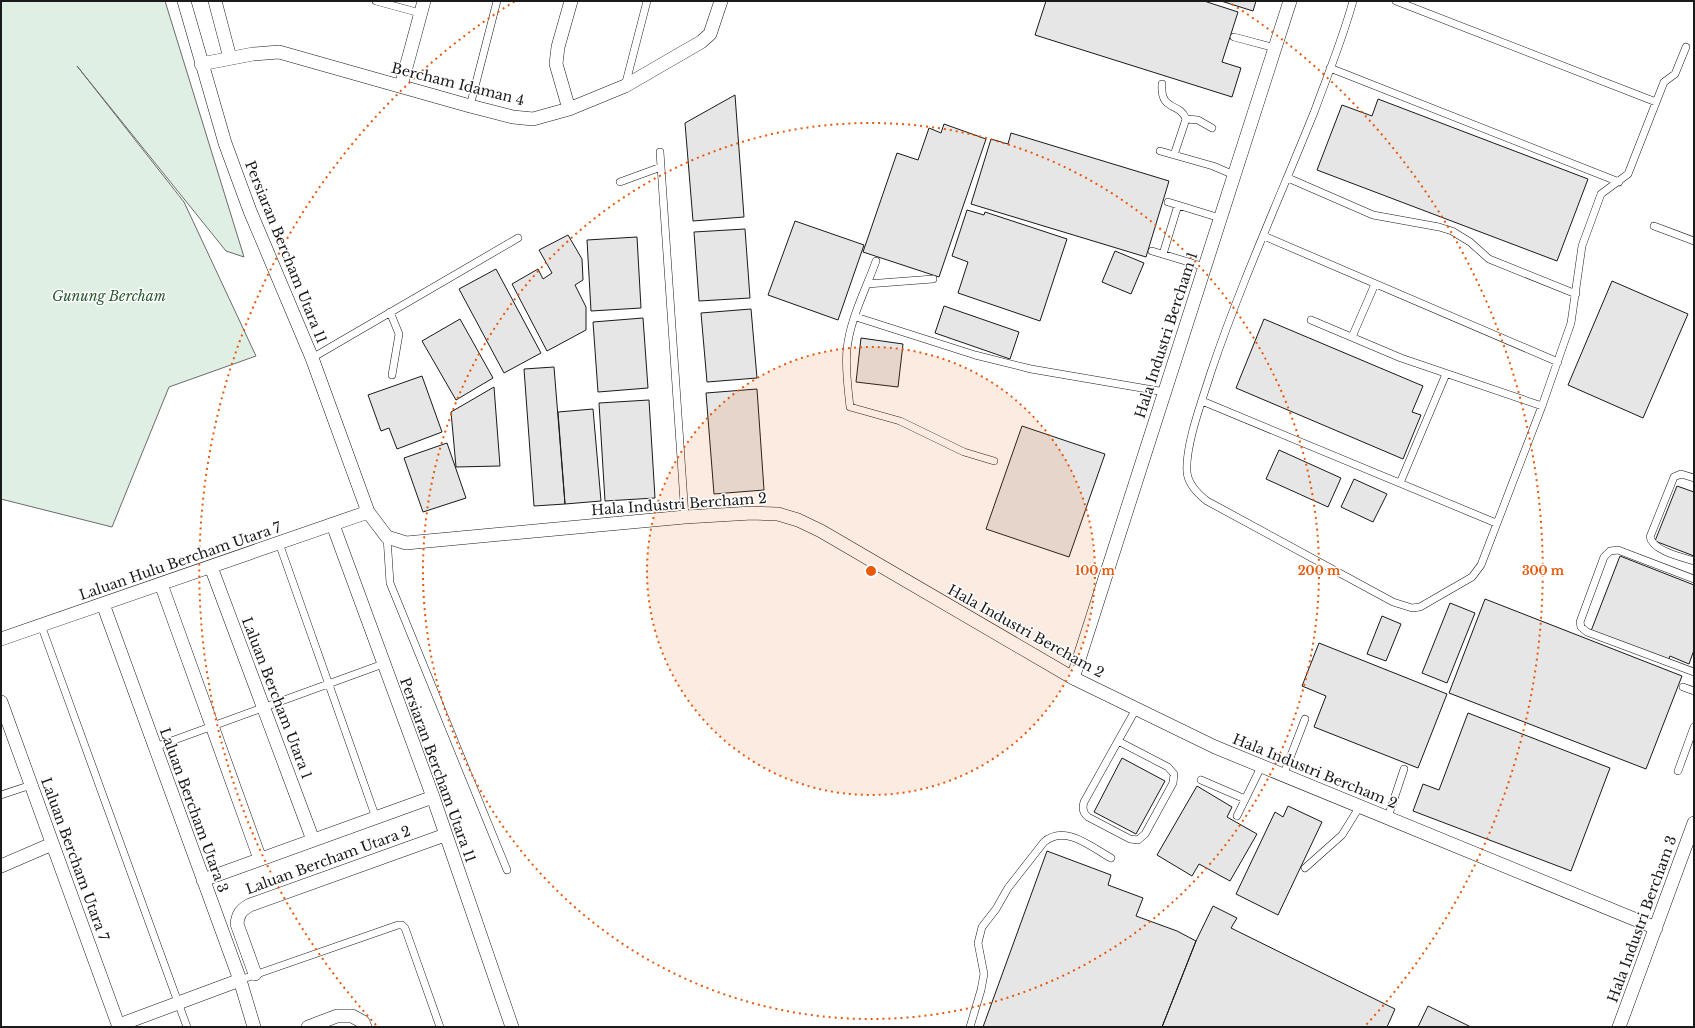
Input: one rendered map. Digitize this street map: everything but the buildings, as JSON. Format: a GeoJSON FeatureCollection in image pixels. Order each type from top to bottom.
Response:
{"type":"FeatureCollection","features":[{"type":"Feature","properties":{"kind":"street","name":"Persiaran Bercham Utara 11"},"geometry":{"type":"LineString","coordinates":[[184,1],[225,143],[250,212],[312,358],[368,512]]}},
{"type":"Feature","properties":{"kind":"street"},"geometry":{"type":"LineString","coordinates":[[215,1],[230,58]]}},
{"type":"Feature","properties":{"kind":"street"},"geometry":{"type":"LineString","coordinates":[[569,109],[556,64],[571,1]]}},
{"type":"Feature","properties":{"kind":"street","name":"Bercham Idaman 4"},"geometry":{"type":"LineString","coordinates":[[201,64],[266,52],[279,52],[470,106],[513,117],[533,119],[569,109],[625,86],[705,40],[711,30],[721,1]]}},
{"type":"Feature","properties":{"kind":"street","name":"Hala Industri Bercham 1"},"geometry":{"type":"LineString","coordinates":[[1073,678],[1290,1]]}},
{"type":"Feature","properties":{"kind":"street"},"geometry":{"type":"LineString","coordinates":[[401,86],[422,7]]}},
{"type":"Feature","properties":{"kind":"street"},"geometry":{"type":"LineString","coordinates":[[368,512],[387,537]]}},
{"type":"Feature","properties":{"kind":"street","name":"Laluan Hulu Bercham Utara 7"},"geometry":{"type":"LineString","coordinates":[[1,639],[368,512]]}},
{"type":"Feature","properties":{"kind":"street","name":"Hala Industri Bercham 2"},"geometry":{"type":"LineString","coordinates":[[387,537],[406,543],[686,517],[759,513],[778,514],[798,520],[821,531],[1073,678],[1215,747],[1282,776],[1388,817],[1656,928]]}},
{"type":"Feature","properties":{"kind":"street","name":"Persiaran Bercham Utara 11"},"geometry":{"type":"LineString","coordinates":[[333,525],[446,835],[512,1027]]}},
{"type":"Feature","properties":{"kind":"street","name":"Laluan Bercham Utara 1"},"geometry":{"type":"LineString","coordinates":[[211,567],[313,840]]}},
{"type":"Feature","properties":{"kind":"street"},"geometry":{"type":"LineString","coordinates":[[161,584],[260,859]]}},
{"type":"Feature","properties":{"kind":"street","name":"Laluan Bercham Utara 3"},"geometry":{"type":"LineString","coordinates":[[103,604],[240,980],[254,1027]]}},
{"type":"Feature","properties":{"kind":"street","name":"Laluan Bercham Utara 7"},"geometry":{"type":"LineString","coordinates":[[1,702],[119,1026]]}},
{"type":"Feature","properties":{"kind":"street","name":"Laluan Bercham Utara 2"},"geometry":{"type":"LineString","coordinates":[[203,880],[432,798]]}},
{"type":"Feature","properties":{"kind":"street","name":"Hala Industri Bercham 3"},"geometry":{"type":"LineString","coordinates":[[1620,1027],[1694,823]]}},
{"type":"Feature","properties":{"kind":"street","name":"Laluan Bercham Utara 2"},"geometry":{"type":"LineString","coordinates":[[255,974],[237,924],[238,916],[242,909],[446,835]]}},
{"type":"Feature","properties":{"kind":"street"},"geometry":{"type":"LineString","coordinates":[[1,866],[52,844]]}},
{"type":"Feature","properties":{"kind":"street"},"geometry":{"type":"LineString","coordinates":[[119,1026],[240,980]]}},
{"type":"Feature","properties":{"kind":"street"},"geometry":{"type":"LineString","coordinates":[[308,1027],[338,1016],[352,1016],[364,1022],[365,1027]]}},
{"type":"Feature","properties":{"kind":"lane"},"geometry":{"type":"LineString","coordinates":[[376,1],[422,7]]}},
{"type":"Feature","properties":{"kind":"lane"},"geometry":{"type":"LineString","coordinates":[[470,106],[498,1]]}},
{"type":"Feature","properties":{"kind":"lane"},"geometry":{"type":"LineString","coordinates":[[625,86],[648,1]]}},
{"type":"Feature","properties":{"kind":"lane"},"geometry":{"type":"LineString","coordinates":[[1353,1],[1330,68],[1288,178],[1223,335],[1202,401],[1188,456],[1187,472],[1191,483],[1198,494],[1214,504],[1402,606],[1412,608],[1420,607],[1472,577],[1481,565],[1542,406],[1571,323],[1582,246],[1601,194],[1628,174],[1664,82],[1675,74],[1686,47]]}},
{"type":"Feature","properties":{"kind":"lane"},"geometry":{"type":"LineString","coordinates":[[1396,1],[1656,102]]}},
{"type":"Feature","properties":{"kind":"lane"},"geometry":{"type":"LineString","coordinates":[[1234,37],[1275,48]]}},
{"type":"Feature","properties":{"kind":"lane"},"geometry":{"type":"LineString","coordinates":[[1330,68],[1619,182]]}},
{"type":"Feature","properties":{"kind":"lane"},"geometry":{"type":"LineString","coordinates":[[1162,84],[1162,91],[1166,102],[1180,110],[1186,119]]}},
{"type":"Feature","properties":{"kind":"lane"},"geometry":{"type":"LineString","coordinates":[[1174,155],[1186,119]]}},
{"type":"Feature","properties":{"kind":"lane"},"geometry":{"type":"LineString","coordinates":[[1186,119],[1198,120],[1212,128]]}},
{"type":"Feature","properties":{"kind":"lane"},"geometry":{"type":"LineString","coordinates":[[1160,151],[1213,166],[1234,174]]}},
{"type":"Feature","properties":{"kind":"lane"},"geometry":{"type":"LineString","coordinates":[[660,152],[686,517]]}},
{"type":"Feature","properties":{"kind":"lane"},"geometry":{"type":"LineString","coordinates":[[620,182],[661,167]]}},
{"type":"Feature","properties":{"kind":"lane"},"geometry":{"type":"LineString","coordinates":[[1288,178],[1373,215],[1439,227],[1452,231],[1470,242],[1489,259],[1576,294]]}},
{"type":"Feature","properties":{"kind":"lane"},"geometry":{"type":"LineString","coordinates":[[1168,202],[1220,218]]}},
{"type":"Feature","properties":{"kind":"lane"},"geometry":{"type":"LineString","coordinates":[[1162,254],[1178,205]]}},
{"type":"Feature","properties":{"kind":"lane"},"geometry":{"type":"LineString","coordinates":[[1654,226],[1694,240]]}},
{"type":"Feature","properties":{"kind":"lane"},"geometry":{"type":"LineString","coordinates":[[1264,236],[1558,362]]}},
{"type":"Feature","properties":{"kind":"lane"},"geometry":{"type":"LineString","coordinates":[[312,358],[518,238]]}},
{"type":"Feature","properties":{"kind":"lane"},"geometry":{"type":"LineString","coordinates":[[1152,251],[1205,267]]}},
{"type":"Feature","properties":{"kind":"lane"},"geometry":{"type":"LineString","coordinates":[[876,261],[856,317],[847,349],[850,407],[900,421],[964,452],[994,461]]}},
{"type":"Feature","properties":{"kind":"lane"},"geometry":{"type":"LineString","coordinates":[[867,284],[933,279]]}},
{"type":"Feature","properties":{"kind":"lane"},"geometry":{"type":"LineString","coordinates":[[1352,337],[1375,284]]}},
{"type":"Feature","properties":{"kind":"lane"},"geometry":{"type":"LineString","coordinates":[[390,312],[398,334],[392,375]]}},
{"type":"Feature","properties":{"kind":"lane"},"geometry":{"type":"LineString","coordinates":[[856,317],[975,355],[1031,369],[1165,392]]}},
{"type":"Feature","properties":{"kind":"lane"},"geometry":{"type":"LineString","coordinates":[[1311,320],[1401,358],[1542,406]]}},
{"type":"Feature","properties":{"kind":"lane"},"geometry":{"type":"LineString","coordinates":[[1400,483],[1446,374]]}},
{"type":"Feature","properties":{"kind":"lane"},"geometry":{"type":"LineString","coordinates":[[1202,401],[1496,523]]}},
{"type":"Feature","properties":{"kind":"lane"},"geometry":{"type":"LineString","coordinates":[[1694,478],[1681,474],[1674,477],[1650,538],[1651,542],[1657,548],[1694,561]]}},
{"type":"Feature","properties":{"kind":"lane"},"geometry":{"type":"LineString","coordinates":[[387,537],[390,583],[507,870]]}},
{"type":"Feature","properties":{"kind":"lane"},"geometry":{"type":"LineString","coordinates":[[279,543],[376,818]]}},
{"type":"Feature","properties":{"kind":"lane"},"geometry":{"type":"LineString","coordinates":[[1694,579],[1618,550],[1610,551],[1604,557],[1580,622],[1584,630],[1587,632],[1694,672]]}},
{"type":"Feature","properties":{"kind":"lane"},"geometry":{"type":"LineString","coordinates":[[41,625],[187,1027]]}},
{"type":"Feature","properties":{"kind":"lane"},"geometry":{"type":"LineString","coordinates":[[155,747],[383,664]]}},
{"type":"Feature","properties":{"kind":"lane"},"geometry":{"type":"LineString","coordinates":[[1683,687],[1694,691]]}},
{"type":"Feature","properties":{"kind":"lane"},"geometry":{"type":"LineString","coordinates":[[1118,741],[1168,767],[1174,774],[1173,783],[1145,834],[1138,840],[1130,839],[1088,817],[1083,810],[1084,802],[1118,741],[1136,709]]}},
{"type":"Feature","properties":{"kind":"lane"},"geometry":{"type":"LineString","coordinates":[[1282,776],[1305,719]]}},
{"type":"Feature","properties":{"kind":"lane"},"geometry":{"type":"LineString","coordinates":[[1678,771],[1694,727]]}},
{"type":"Feature","properties":{"kind":"lane"},"geometry":{"type":"LineString","coordinates":[[1237,816],[1261,767]]}},
{"type":"Feature","properties":{"kind":"lane"},"geometry":{"type":"LineString","coordinates":[[1388,817],[1404,769]]}},
{"type":"Feature","properties":{"kind":"lane"},"geometry":{"type":"LineString","coordinates":[[1201,780],[1245,799]]}},
{"type":"Feature","properties":{"kind":"lane"},"geometry":{"type":"LineString","coordinates":[[1,796],[31,785]]}},
{"type":"Feature","properties":{"kind":"lane"},"geometry":{"type":"LineString","coordinates":[[1305,868],[1342,835],[1360,806]]}},
{"type":"Feature","properties":{"kind":"lane"},"geometry":{"type":"LineString","coordinates":[[970,1027],[982,990],[984,974],[978,943],[982,927],[996,909],[1008,888],[1044,842],[1050,837],[1058,834],[1066,834],[1111,858]]}},
{"type":"Feature","properties":{"kind":"lane"},"geometry":{"type":"LineString","coordinates":[[240,980],[398,925],[402,925],[405,928],[440,1027]]}},
{"type":"Feature","properties":{"kind":"green space","name":"Gunung Bercham"},"geometry":{"type":"Polygon","coordinates":[[[1,1],[165,1],[244,257],[226,251],[77,66],[184,202],[256,356],[169,387],[112,527],[1,499],[1,1]]]}}]}
